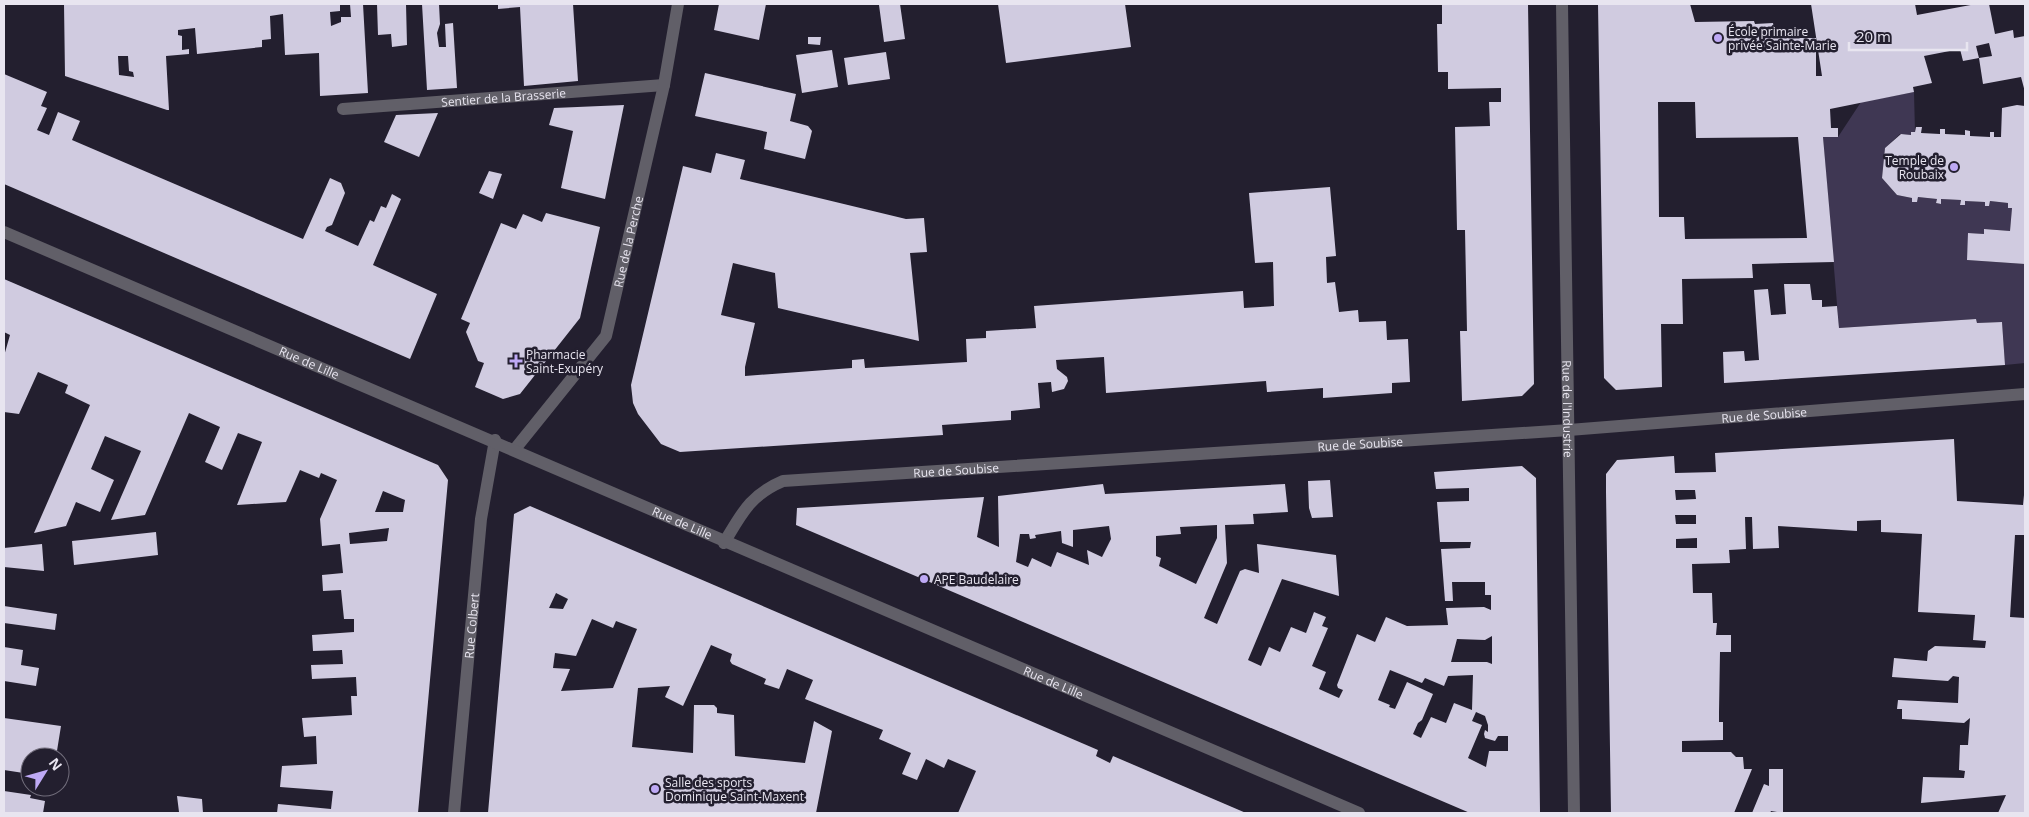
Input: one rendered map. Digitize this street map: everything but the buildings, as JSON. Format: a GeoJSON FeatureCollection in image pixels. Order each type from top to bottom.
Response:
{"type":"FeatureCollection","features":[{"type":"Feature","properties":{"kind":"street","name":"Rue de la Perche"},"geometry":{"type":"LineString","coordinates":[[515,449],[606,336],[612,321],[664,85],[678,4]]}},
{"type":"Feature","properties":{"kind":"street","name":"Rue de l'Industrie"},"geometry":{"type":"LineString","coordinates":[[1562,4],[1574,813]]}},
{"type":"Feature","properties":{"kind":"street","name":"Sentier de la Brasserie"},"geometry":{"type":"LineString","coordinates":[[343,108],[664,85]]}},
{"type":"Feature","properties":{"kind":"street","name":"Rue de Lille"},"geometry":{"type":"LineString","coordinates":[[4,232],[495,440],[724,542],[1359,813]]}},
{"type":"Feature","properties":{"kind":"street","name":"Rue de Soubise"},"geometry":{"type":"LineString","coordinates":[[724,542],[753,500],[765,489],[783,481],[1569,430],[2025,394]]}},
{"type":"Feature","properties":{"kind":"street","name":"Rue Colbert"},"geometry":{"type":"LineString","coordinates":[[454,813],[481,519],[495,440]]}},
{"type":"Feature","properties":{"kind":"shaded area"},"geometry":{"type":"Polygon","coordinates":[[[1914,92],[1915,132],[1911,135],[1900,134],[1885,148],[1882,178],[1897,195],[1912,198],[1913,202],[1917,202],[1918,197],[1937,199],[1936,203],[1940,204],[1941,199],[1961,200],[1960,205],[1964,205],[1965,201],[1985,202],[1986,206],[1989,206],[1990,201],[2008,203],[2008,208],[2012,208],[2010,231],[1985,229],[1984,234],[1969,233],[1967,260],[2025,264],[2025,363],[2005,365],[2002,322],[1977,323],[1976,319],[1839,328],[1823,137],[1838,137],[1861,102],[1914,92]]]}},
{"type":"Feature","properties":{"kind":"place","name":"École primaire privée Sainte-Marie"},"geometry":{"type":"Point","coordinates":[1718,38]}},
{"type":"Feature","properties":{"kind":"place","name":"Temple de Roubaix"},"geometry":{"type":"Point","coordinates":[1954,167]}},
{"type":"Feature","properties":{"kind":"place","name":"Pharmacie Saint-Exupéry"},"geometry":{"type":"Point","coordinates":[516,361]}},
{"type":"Feature","properties":{"kind":"place","name":"APE Baudelaire"},"geometry":{"type":"Point","coordinates":[924,579]}},
{"type":"Feature","properties":{"kind":"place","name":"Salle des sports Dominique Saint-Maxent"},"geometry":{"type":"Point","coordinates":[655,789]}}]}
